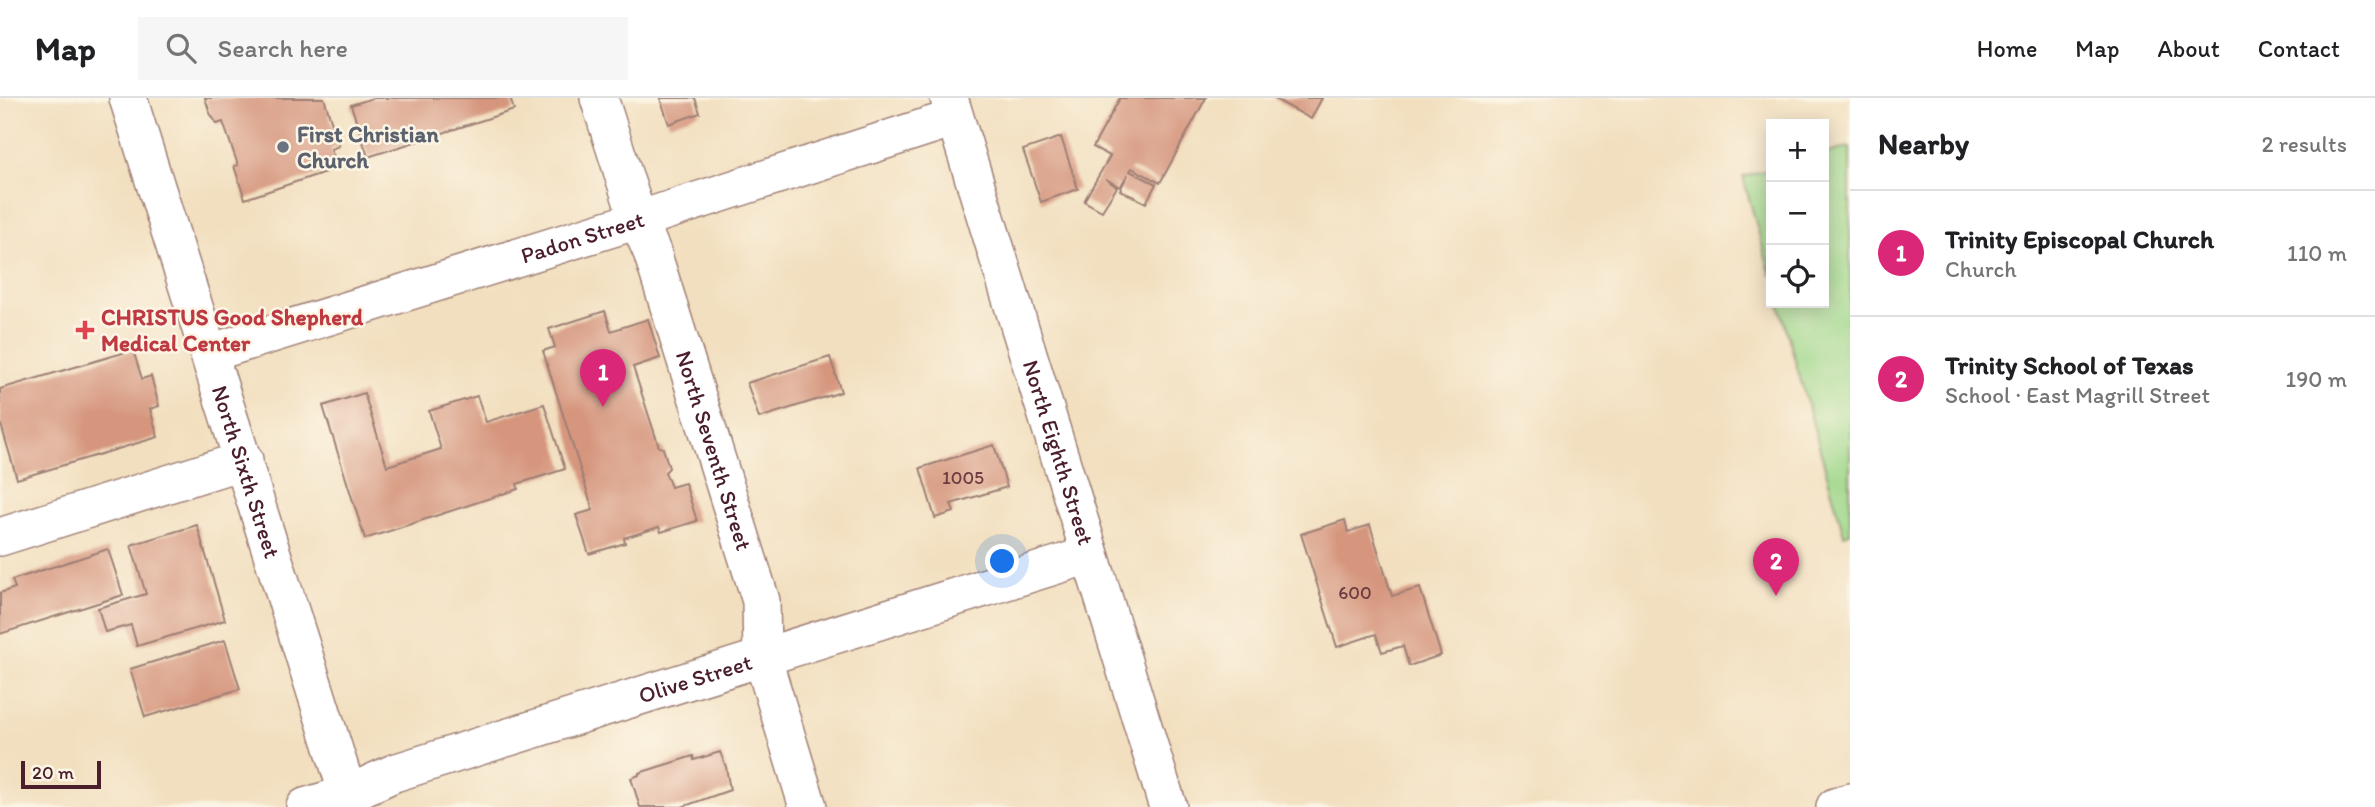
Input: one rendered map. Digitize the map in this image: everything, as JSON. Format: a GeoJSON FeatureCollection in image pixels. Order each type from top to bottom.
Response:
{"type":"FeatureCollection","features":[{"type":"Feature","properties":{"kind":"street","name":"North Sixth Street"},"geometry":{"type":"LineString","coordinates":[[128,98],[350,800]]}},
{"type":"Feature","properties":{"kind":"street","name":"North Seventh Street"},"geometry":{"type":"LineString","coordinates":[[599,98],[638,220],[652,252],[761,601],[762,656],[808,807]]}},
{"type":"Feature","properties":{"kind":"street","name":"Padon Street"},"geometry":{"type":"LineString","coordinates":[[210,353],[638,220],[952,108]]}},
{"type":"Feature","properties":{"kind":"street","name":"North Eighth Street"},"geometry":{"type":"LineString","coordinates":[[952,108],[1168,807]]}},
{"type":"Feature","properties":{"kind":"street"},"geometry":{"type":"LineString","coordinates":[[0,537],[244,460]]}},
{"type":"Feature","properties":{"kind":"street","name":"Olive Street"},"geometry":{"type":"LineString","coordinates":[[305,807],[350,800],[394,773],[1089,555]]}},
{"type":"Feature","properties":{"kind":"street"},"geometry":{"type":"LineString","coordinates":[[1835,807],[1850,802]]}},
{"type":"Feature","properties":{"kind":"green space"},"geometry":{"type":"Polygon","coordinates":[[[1850,147],[1850,533],[1844,535],[1780,308],[1829,308],[1829,153],[1850,147]]]}},
{"type":"Feature","properties":{"kind":"green space"},"geometry":{"type":"Polygon","coordinates":[[[1766,170],[1766,258],[1743,177],[1766,170]]]}},
{"type":"Feature","properties":{"kind":"building","name":"First Christian Church"},"geometry":{"type":"Polygon","coordinates":[[[205,98],[324,98],[339,146],[331,149],[337,168],[245,199],[234,166],[238,165],[223,122],[217,124],[205,98]]]}},
{"type":"Feature","properties":{"kind":"building","name":"First Christian Church"},"geometry":{"type":"Polygon","coordinates":[[[373,98],[510,98],[514,110],[368,157],[351,105],[373,98]]]}},
{"type":"Feature","properties":{"kind":"building"},"geometry":{"type":"Polygon","coordinates":[[[660,98],[695,98],[700,113],[669,124],[660,98]]]}},
{"type":"Feature","properties":{"kind":"building"},"geometry":{"type":"Polygon","coordinates":[[[1120,98],[1206,98],[1160,183],[1132,168],[1130,171],[1156,184],[1146,203],[1120,190],[1128,174],[1120,187],[1106,179],[1117,187],[1102,211],[1084,201],[1110,156],[1093,147],[1120,98]]]}},
{"type":"Feature","properties":{"kind":"building"},"geometry":{"type":"Polygon","coordinates":[[[1273,98],[1322,98],[1311,119],[1273,98]]]}},
{"type":"Feature","properties":{"kind":"building"},"geometry":{"type":"Polygon","coordinates":[[[1061,137],[1078,189],[1041,202],[1023,150],[1061,137]]]}},
{"type":"Feature","properties":{"kind":"building"},"geometry":{"type":"Polygon","coordinates":[[[605,311],[611,331],[648,319],[660,358],[633,367],[659,447],[663,448],[669,468],[665,472],[671,487],[685,483],[697,521],[661,532],[659,527],[624,538],[625,543],[589,554],[576,515],[593,510],[543,351],[555,347],[549,329],[605,311]]]}},
{"type":"Feature","properties":{"kind":"building"},"geometry":{"type":"Polygon","coordinates":[[[133,350],[142,379],[151,376],[159,406],[150,409],[158,437],[17,479],[0,421],[0,389],[133,350]]]}},
{"type":"Feature","properties":{"kind":"building"},"geometry":{"type":"Polygon","coordinates":[[[830,357],[841,392],[759,418],[747,383],[830,357]]]}},
{"type":"Feature","properties":{"kind":"building"},"geometry":{"type":"Polygon","coordinates":[[[364,393],[387,466],[441,449],[429,411],[477,396],[486,422],[544,404],[565,469],[517,484],[518,489],[365,539],[323,406],[364,393]]]}},
{"type":"Feature","properties":{"kind":"building"},"geometry":{"type":"Polygon","coordinates":[[[994,445],[1007,487],[951,504],[954,512],[935,518],[920,468],[994,445]]]}},
{"type":"Feature","properties":{"kind":"building"},"geometry":{"type":"Polygon","coordinates":[[[1345,520],[1348,532],[1370,525],[1392,596],[1420,588],[1441,655],[1409,666],[1403,646],[1382,652],[1376,634],[1337,647],[1301,534],[1345,520]]]}},
{"type":"Feature","properties":{"kind":"building"},"geometry":{"type":"Polygon","coordinates":[[[197,525],[225,620],[137,646],[131,625],[105,632],[98,608],[146,594],[131,545],[197,525]]]}},
{"type":"Feature","properties":{"kind":"building"},"geometry":{"type":"Polygon","coordinates":[[[108,549],[123,595],[0,634],[0,593],[15,588],[12,580],[108,549]]]}},
{"type":"Feature","properties":{"kind":"building"},"geometry":{"type":"Polygon","coordinates":[[[225,640],[240,689],[145,717],[130,669],[225,640]]]}},
{"type":"Feature","properties":{"kind":"building"},"geometry":{"type":"Polygon","coordinates":[[[720,752],[730,790],[682,807],[640,807],[631,778],[693,756],[694,760],[720,752]]]}},
{"type":"Feature","properties":{"kind":"place","name":"First Christian Church"},"geometry":{"type":"Point","coordinates":[283,147]}},
{"type":"Feature","properties":{"kind":"place","name":"CHRISTUS Good Shepherd Medical Center"},"geometry":{"type":"Point","coordinates":[85,330]}},
{"type":"Feature","properties":{"kind":"place","name":"Trinity Episcopal Church"},"geometry":{"type":"Point","coordinates":[603,407]}},
{"type":"Feature","properties":{"kind":"place","name":"Trinity School of Texas"},"geometry":{"type":"Point","coordinates":[1776,596]}}]}
